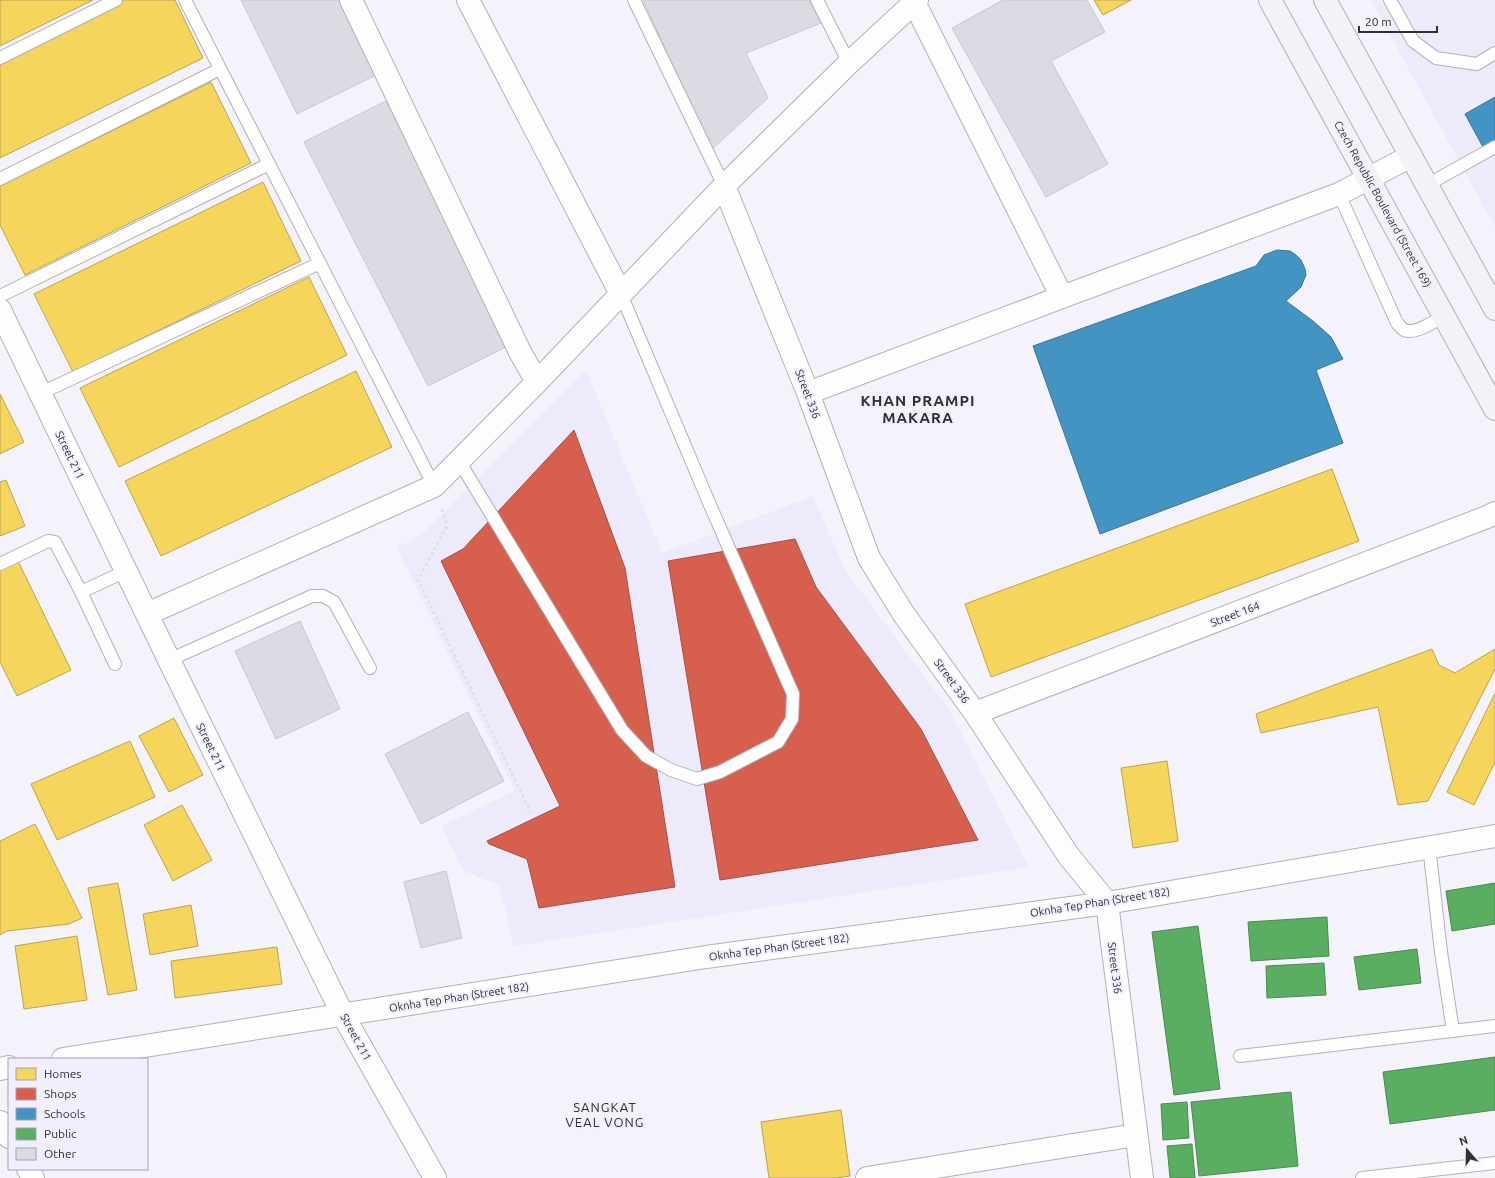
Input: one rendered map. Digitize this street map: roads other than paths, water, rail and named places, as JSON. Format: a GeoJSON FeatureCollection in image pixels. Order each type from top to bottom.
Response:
{"type":"FeatureCollection","features":[{"type":"Feature","properties":{"kind":"main road","name":"Czech Republic Boulevard (Street 169)"},"geometry":{"type":"LineString","coordinates":[[1270,0],[1495,409]]}},
{"type":"Feature","properties":{"kind":"main road"},"geometry":{"type":"LineString","coordinates":[[1325,0],[1495,309]]}},
{"type":"Feature","properties":{"kind":"street"},"geometry":{"type":"LineString","coordinates":[[351,0],[520,352],[537,382]]}},
{"type":"Feature","properties":{"kind":"street"},"geometry":{"type":"LineString","coordinates":[[468,0],[622,294]]}},
{"type":"Feature","properties":{"kind":"street"},"geometry":{"type":"LineString","coordinates":[[147,614],[434,486],[537,382],[724,186],[849,63],[915,1],[1062,297]]}},
{"type":"Feature","properties":{"kind":"street"},"geometry":{"type":"LineString","coordinates":[[808,393],[1339,194],[1411,156]]}},
{"type":"Feature","properties":{"kind":"street","name":"Street 336"},"geometry":{"type":"LineString","coordinates":[[724,186],[808,393],[869,558],[903,613],[975,713],[1068,855],[1107,903],[1142,1178]]}},
{"type":"Feature","properties":{"kind":"street","name":"Street 211"},"geometry":{"type":"LineString","coordinates":[[2,318],[343,1015],[435,1178]]}},
{"type":"Feature","properties":{"kind":"street","name":"Street 164"},"geometry":{"type":"LineString","coordinates":[[975,713],[1495,513]]}},
{"type":"Feature","properties":{"kind":"street","name":"Oknha Tep Phan (Street 182)"},"geometry":{"type":"LineString","coordinates":[[70,1058],[706,957],[1107,903],[1429,846],[1495,836]]}},
{"type":"Feature","properties":{"kind":"street"},"geometry":{"type":"LineString","coordinates":[[0,1122],[8,1135]]}},
{"type":"Feature","properties":{"kind":"street"},"geometry":{"type":"LineString","coordinates":[[867,1178],[1136,1135]]}},
{"type":"Feature","properties":{"kind":"lane"},"geometry":{"type":"LineString","coordinates":[[0,58],[116,0]]}},
{"type":"Feature","properties":{"kind":"lane"},"geometry":{"type":"LineString","coordinates":[[185,0],[434,486]]}},
{"type":"Feature","properties":{"kind":"lane"},"geometry":{"type":"LineString","coordinates":[[634,0],[724,186]]}},
{"type":"Feature","properties":{"kind":"lane"},"geometry":{"type":"LineString","coordinates":[[817,0],[849,63]]}},
{"type":"Feature","properties":{"kind":"lane"},"geometry":{"type":"LineString","coordinates":[[1390,0],[1413,41],[1436,58],[1477,64],[1495,53]]}},
{"type":"Feature","properties":{"kind":"lane"},"geometry":{"type":"LineString","coordinates":[[0,178],[220,70]]}},
{"type":"Feature","properties":{"kind":"lane"},"geometry":{"type":"LineString","coordinates":[[1427,185],[1495,147]]}},
{"type":"Feature","properties":{"kind":"lane"},"geometry":{"type":"LineString","coordinates":[[0,296],[269,164]]}},
{"type":"Feature","properties":{"kind":"lane"},"geometry":{"type":"LineString","coordinates":[[1339,194],[1397,323],[1402,329],[1406,331],[1416,330],[1444,316]]}},
{"type":"Feature","properties":{"kind":"lane"},"geometry":{"type":"LineString","coordinates":[[40,394],[320,263]]}},
{"type":"Feature","properties":{"kind":"lane"},"geometry":{"type":"LineString","coordinates":[[459,461],[622,730],[646,756],[671,770],[697,779],[720,772],[778,742],[792,719],[793,694],[710,506],[622,294]]}},
{"type":"Feature","properties":{"kind":"lane"},"geometry":{"type":"LineString","coordinates":[[0,564],[48,541],[54,542],[81,592],[115,664]]}},
{"type":"Feature","properties":{"kind":"lane"},"geometry":{"type":"LineString","coordinates":[[81,592],[126,571]]}},
{"type":"Feature","properties":{"kind":"lane"},"geometry":{"type":"LineString","coordinates":[[169,660],[312,596],[323,596],[334,602],[370,668]]}},
{"type":"Feature","properties":{"kind":"lane"},"geometry":{"type":"LineString","coordinates":[[1429,846],[1441,952],[1453,1031]]}},
{"type":"Feature","properties":{"kind":"lane"},"geometry":{"type":"LineString","coordinates":[[1240,1056],[1495,1026]]}},
{"type":"Feature","properties":{"kind":"lane"},"geometry":{"type":"LineString","coordinates":[[1362,1178],[1495,1163]]}},
{"type":"Feature","properties":{"kind":"district","name":"KHAN PRAMPI MAKARA"},"geometry":{"type":"Point","coordinates":[918,410]}},
{"type":"Feature","properties":{"kind":"district","name":"SANGKAT VEAL VONG"},"geometry":{"type":"Point","coordinates":[605,1114]}}]}
